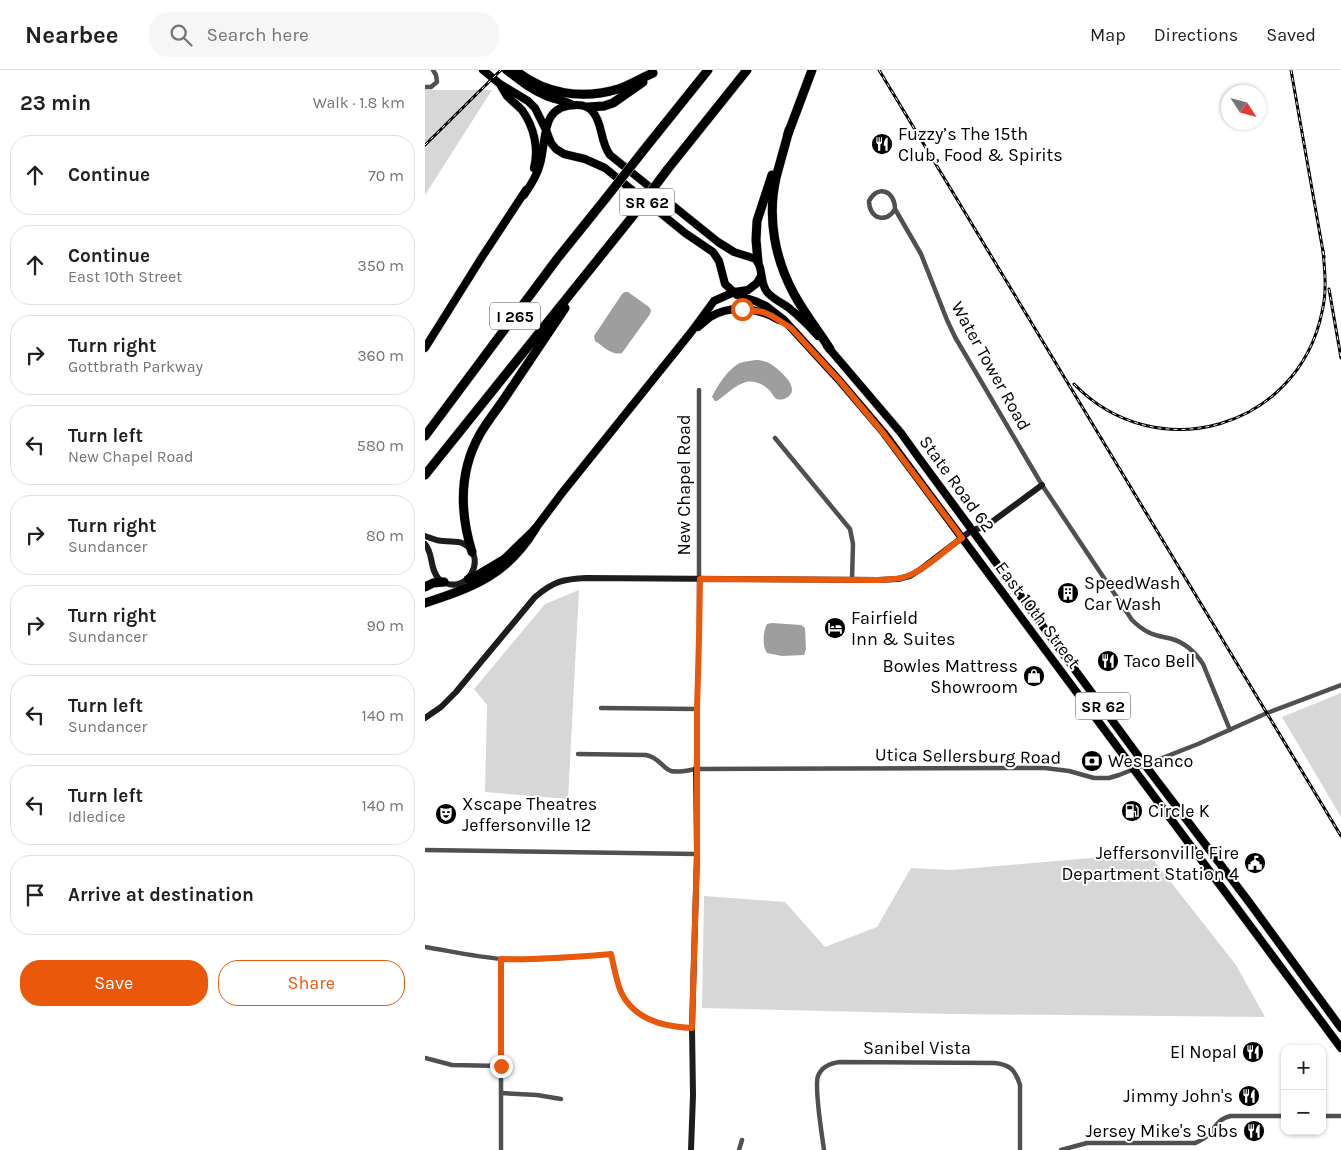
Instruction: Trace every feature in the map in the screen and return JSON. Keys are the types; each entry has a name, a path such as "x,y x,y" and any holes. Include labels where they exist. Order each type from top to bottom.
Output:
{"highway":[{"path":"515,70 531,81 548,89 580,95 595,94 620,88 655,72"},
{"name":"I 265","path":"425,436 557,259 708,70"},
{"name":"I 265","path":"425,475 747,70"},
{"name":"SR 62","path":"812,70 789,130 773,194 772,216 776,246 783,271 793,294 830,349"},
{"path":"588,107 604,106 613,103 655,72"},
{"path":"758,262 756,240 759,213 789,130"},
{"path":"472,552 465,523 463,500 466,473 475,445 487,422 553,327 588,272"},
{"path":"425,603 466,590 489,577 513,557 526,543 535,528"},
{"path":"425,587 433,583 444,582"}],"main road":[{"path":"483,70 500,84 531,104 538,112 546,130"},
{"path":"506,70 531,89 545,96 573,105"},
{"path":"500,84 507,96 517,104 528,120 535,141 535,163 524,195"},
{"path":"425,348 481,257 533,183 538,170 548,120 553,113 562,107 583,105 593,111 604,145 610,155 718,242 734,252 751,257 758,262 764,287 770,295 797,315 830,349"},
{"name":"SR 62","path":"546,130 551,144 556,150 585,159 605,168 685,233 713,252 719,261 725,284 737,294"},
{"path":"468,579 504,558 535,528 714,301 751,288 761,276"},
{"name":"East 10th Street","path":"737,294 766,306 780,316 839,380 884,434 1341,1048"},
{"path":"692,331 718,313 742,309 763,312 791,328"},
{"name":"State Road 62","path":"830,349 901,433 1341,1028"}],"street":[{"path":"425,87 431,87 437,82 437,75 433,70"},
{"name":"Water Tower Road","path":"895,209 887,217 878,217 870,211 869,202 874,194 883,191 893,197 895,209 921,254 950,327 1055,506 1132,620 1140,628 1150,633 1183,643 1199,657 1230,730"},
{"name":"New Chapel Road","path":"691,1150 700,579 699,390"},
{"path":"775,438 850,529 853,544 852,580"},
{"path":"425,718 441,707 456,692 535,597 549,586 560,581 570,578 898,579 909,576 921,569 972,530 985,527 1042,485"},
{"path":"425,536 441,541 462,543 467,546 474,557 474,567 468,579 456,584 444,582 440,579 435,572 429,548 425,544"},
{"name":"Utica Sellersburg Road","path":"577,754 646,755 657,759 671,771 696,769 1045,768 1069,771 1094,778 1103,778 1135,770 1267,713 1341,685"},
{"path":"601,708 697,709"},
{"path":"425,850 697,854"},
{"path":"425,947 501,959 565,958 611,954 621,991 637,1012 654,1022 692,1028"},
{"path":"501,959 501,1150"},
{"path":"425,1058 452,1065 501,1066"},
{"name":"Sanibel Vista","path":"824,1150 818,1076 826,1066 840,1062 995,1063 1008,1066 1017,1076 1020,1085 1020,1150"},
{"path":"501,1093 537,1095 561,1099"},
{"path":"1061,1150 1081,1144 1100,1142 1187,1146 1203,1140 1224,1117 1281,1116"},
{"path":"1326,1116 1341,1116"},
{"path":"739,1150 742,1140"},
{"path":"1100,1142 1100,1149"}],"shaded area":[{"path":"425,90 492,90 425,195"},
{"path":"625,292 628,292 651,310 622,353 618,354 595,341 594,336"},
{"path":"756,360 767,362 777,368 791,384 791,394 785,399 777,399 763,385 756,382 746,382 738,385 715,401 712,397 714,393 736,365"},
{"path":"579,590 568,799 485,792 487,705 474,689 545,604"},
{"path":"767,624 801,625 805,628 806,649 804,655 782,656 767,653 764,646 764,634"},
{"path":"1341,693 1341,817 1282,717"},
{"path":"1148,853 1236,965 1265,1017 952,1014 702,1008 704,896 785,902 825,947 877,927 911,868 951,870"}],"railway":[{"path":"425,145 501,70"},
{"path":"879,70 1341,836"},
{"path":"1291,70 1324,257"},
{"path":"1074,384 1107,410 1144,425 1182,429 1220,424 1255,409 1285,385 1308,352 1324,304 1323,251"},
{"path":"1329,289 1341,358"}],"place":[{"name":"Fuzzy’s The 15th Club, Food & Spirits","path":"882,144"},
{"name":"SpeedWash Car Wash","path":"1068,593"},
{"name":"Fairfield Inn & Suites","path":"835,628"},
{"name":"Taco Bell","path":"1108,661"},
{"name":"Bowles Mattress Showroom","path":"1034,676"},
{"name":"WesBanco","path":"1092,761"},
{"name":"Circle K","path":"1132,811"},
{"name":"Xscape Theatres Jeffersonville 12","path":"446,814"},
{"name":"Jeffersonville Fire Department Station 4","path":"1255,863"},
{"name":"El Nopal","path":"1253,1052"},
{"name":"Jimmy John's","path":"1249,1096"},
{"name":"Jersey Mike's Subs","path":"1254,1131"}],"route":[{"path":"501,1066 501,959 565,958 611,954 621,991 637,1012 654,1022 669,1026 692,1028 697,854 696,769 700,579 898,579 909,576 921,569 962,538 884,434 822,360 791,328 763,312 742,309"}]}
